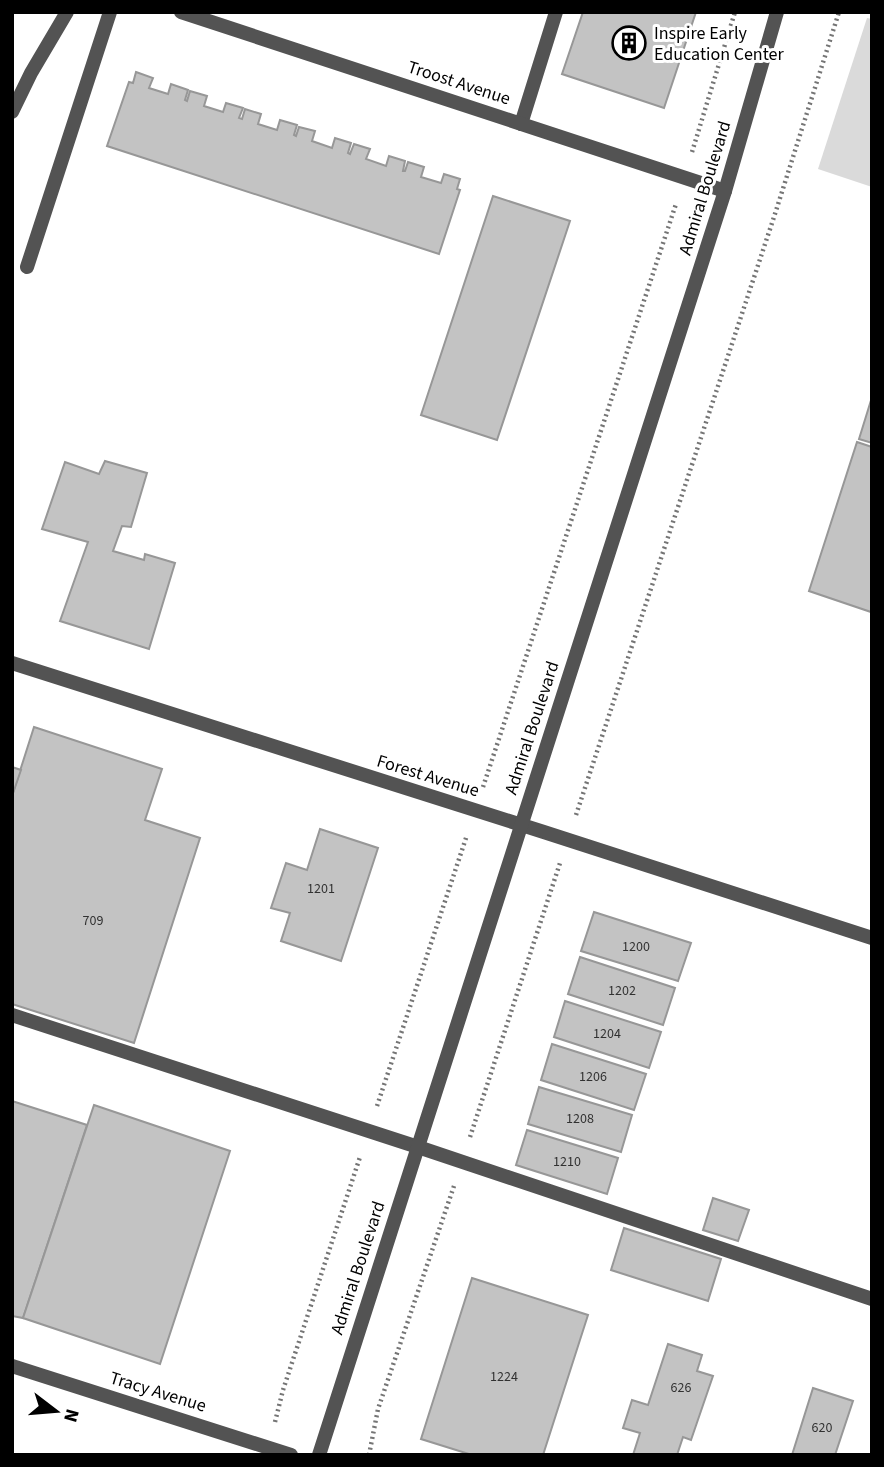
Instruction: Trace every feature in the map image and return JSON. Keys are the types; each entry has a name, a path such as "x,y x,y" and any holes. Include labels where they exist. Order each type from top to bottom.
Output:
{"street":[{"path":"12,113 31,73 67,12"},
{"path":"27,267 110,12"},
{"name":"Troost Avenue","path":"181,12 725,191"},
{"path":"521,124 556,12"},
{"name":"Admiral Boulevard","path":"319,1455 725,191 777,12"},
{"name":"Forest Avenue","path":"12,663 872,938"},
{"path":"12,1015 872,1299"},
{"name":"Tracy Avenue","path":"12,1366 291,1455"}],"path":[{"path":"269,1447 283,1390 685,178 735,12"},
{"path":"369,1455 378,1409 774,217 839,12"}],"shaded area":[{"path":"867,18 872,19 872,187 818,169"}],"building":[{"name":"Inspire Early Education Center","path":"583,12 696,12 664,108 562,74"},
{"path":"136,72 153,78 149,88 168,94 171,84 188,90 187,101 190,91 207,96 204,106 223,112 226,103 243,108 239,118 242,119 245,109 261,114 258,124 277,130 280,120 297,125 296,136 299,127 315,131 312,141 332,148 335,138 351,143 350,154 354,144 370,149 366,159 386,166 389,156 405,161 403,171 408,162 424,167 421,177 441,183 444,174 460,179 457,189 460,190 439,254 107,146 129,82 133,83"},
{"path":"493,196 570,221 497,440 421,415"},
{"path":"872,397 872,443 859,439"},
{"path":"857,442 872,447 871,612 809,591"},
{"path":"105,461 147,473 131,527 122,526 113,551 144,560 145,554 175,563 149,649 60,621 88,542 42,529 65,462 99,474"},
{"path":"34,727 162,769 145,820 200,838 134,1043 12,1004 12,796"},
{"path":"12,767 21,770 12,796"},
{"path":"320,829 378,848 341,961 281,941 290,913 271,908 286,863 307,870"},
{"path":"594,912 691,943 678,981 581,951"},
{"path":"580,957 675,988 663,1025 568,994"},
{"path":"565,1001 661,1032 649,1068 554,1037"},
{"path":"552,1044 646,1074 634,1110 541,1080"},
{"path":"539,1087 632,1115 621,1152 528,1124"},
{"path":"12,1101 87,1125 23,1318 12,1316"},
{"path":"94,1105 230,1151 160,1364 23,1318"},
{"path":"527,1130 618,1158 607,1194 516,1165"},
{"path":"713,1198 749,1210 738,1241 703,1230"},
{"path":"624,1228 721,1259 708,1301 611,1270"},
{"path":"472,1278 588,1315 543,1455 472,1455 421,1439"},
{"path":"668,1344 702,1355 697,1371 713,1376 691,1440 683,1437 677,1455 633,1455 640,1433 623,1428 632,1400 648,1405"},
{"path":"813,1388 853,1401 835,1455 792,1455"}],"place":[{"name":"Inspire Early Education Center","path":"629,43"}]}
